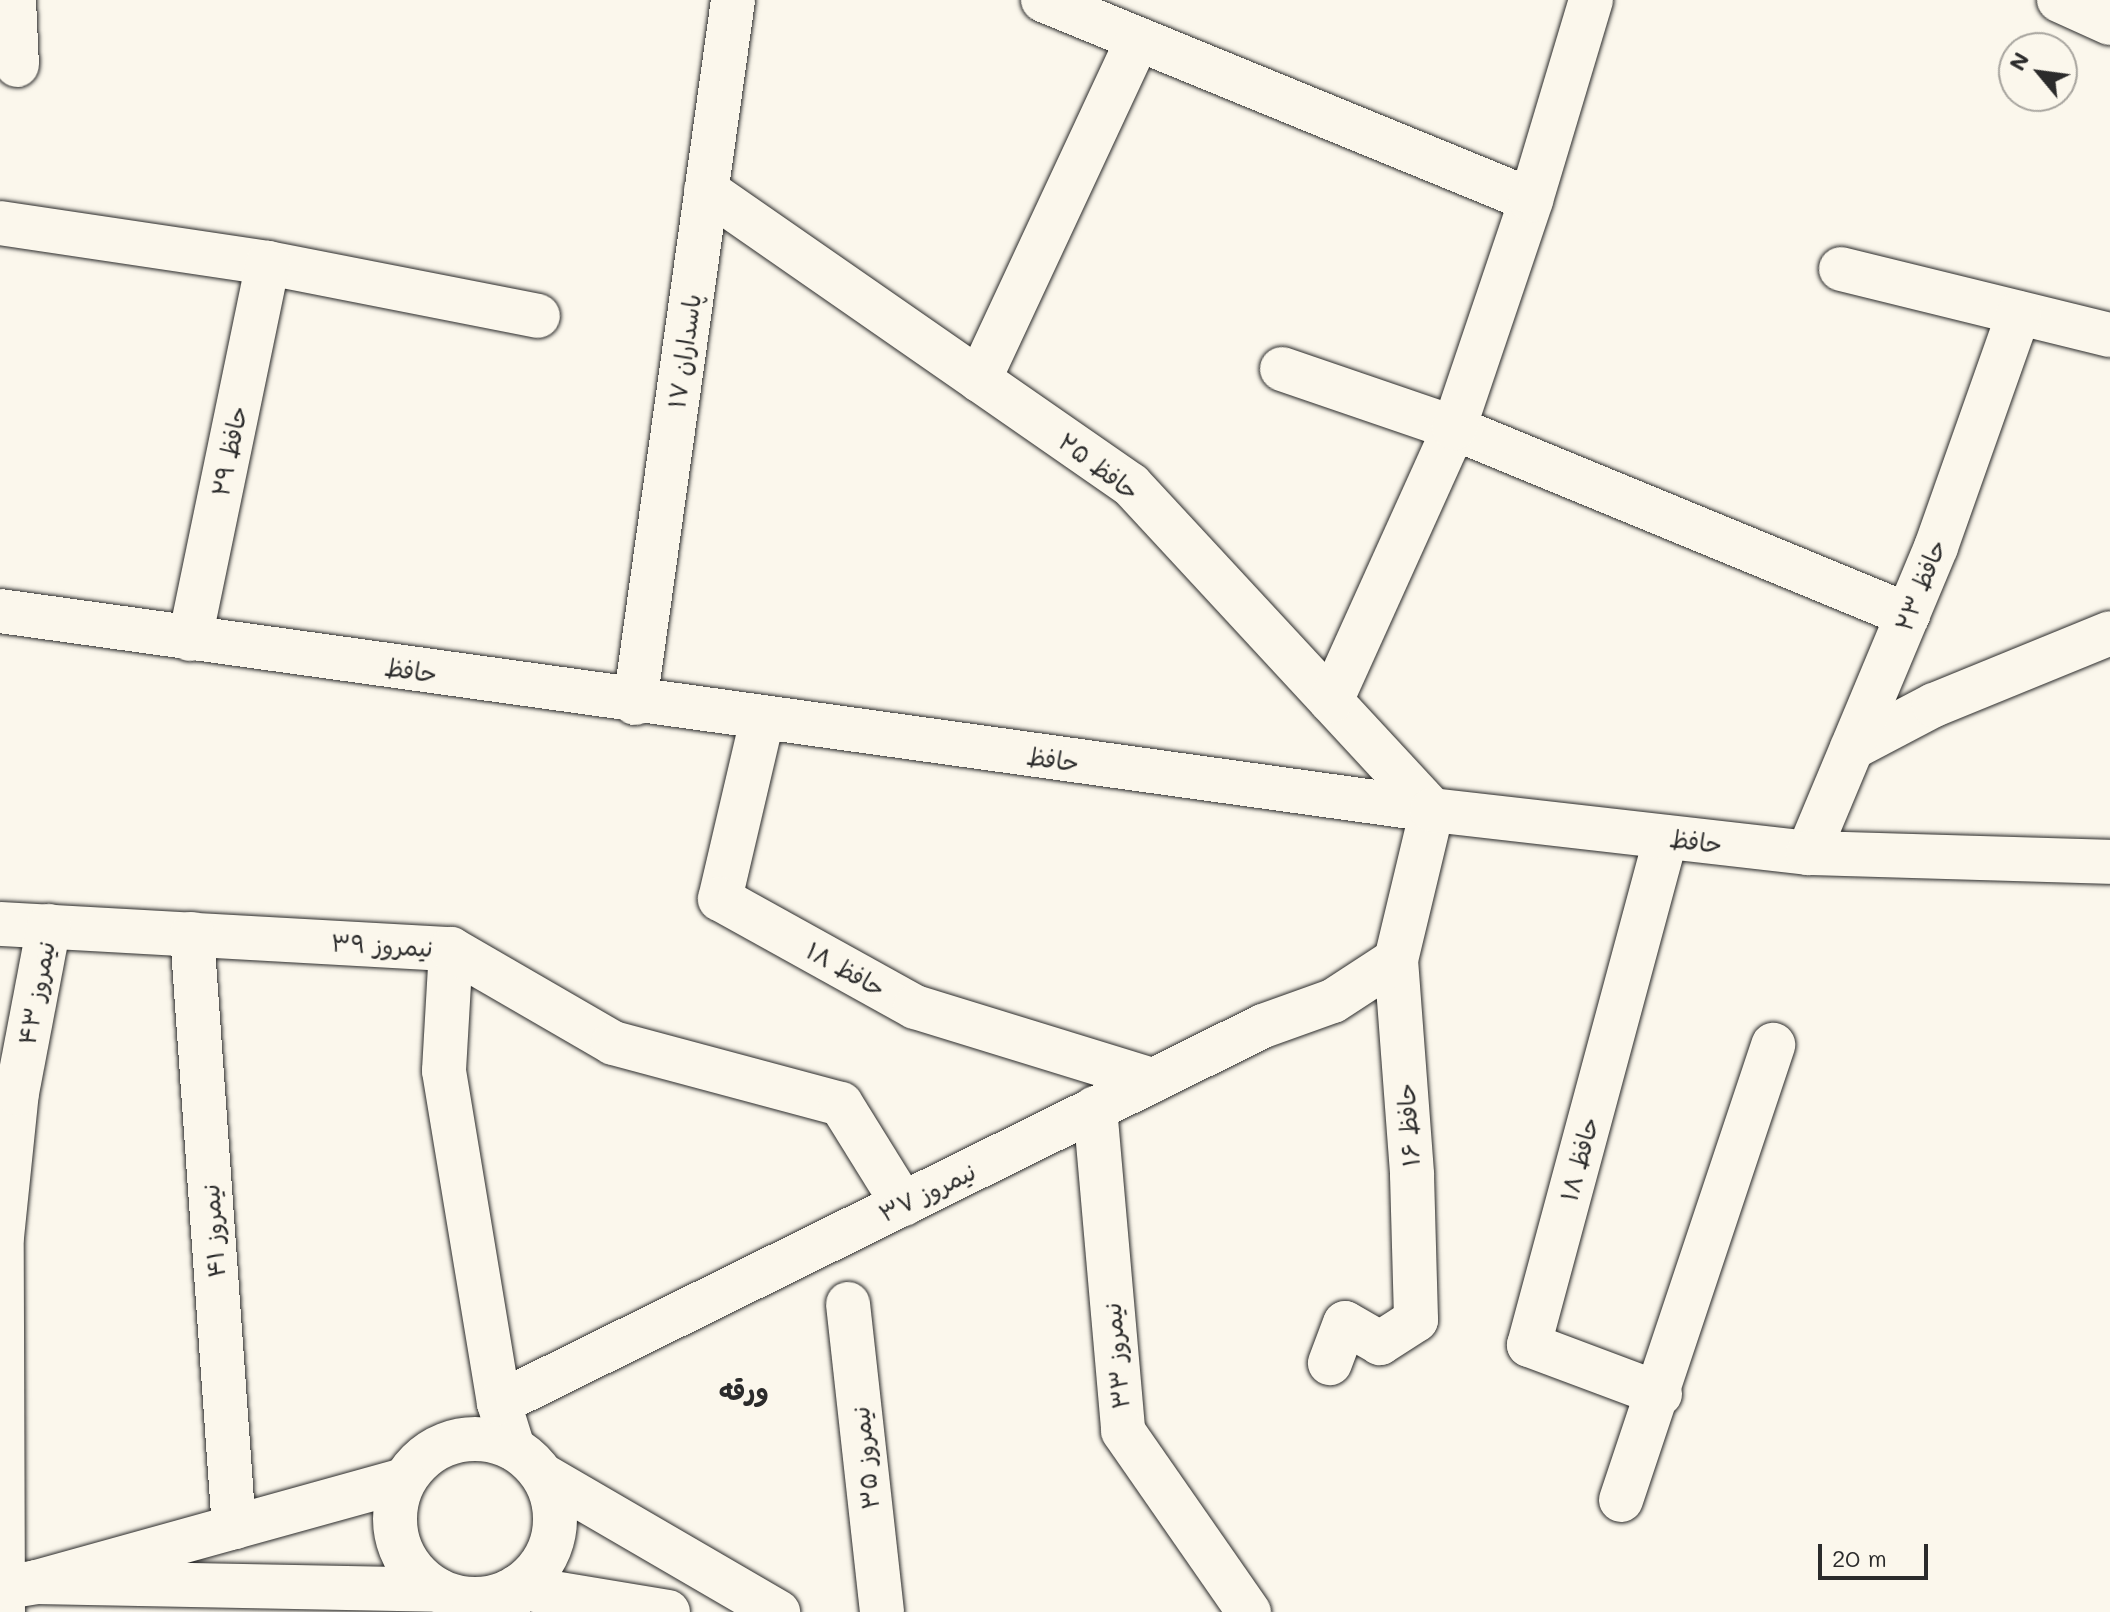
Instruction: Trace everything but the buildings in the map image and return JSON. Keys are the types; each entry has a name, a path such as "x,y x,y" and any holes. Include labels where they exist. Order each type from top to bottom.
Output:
{"street":[{"path":"14,0 17,65"},
{"name":"پاسداران ۱۷","path":"635,703 733,0"},
{"path":"1043,0 1531,200"},
{"path":"1331,701 1454,428 1531,200 1591,0"},
{"path":"2059,0 2110,23"},
{"path":"979,380 1138,39"},
{"name":"حافظ ۲۵","path":"706,190 1131,485 1432,810"},
{"path":"0,223 268,263 538,316"},
{"name":"حافظ ۲۹","path":"190,639 268,263"},
{"path":"1841,269 2110,335"},
{"name":"حافظ ۲۳","path":"1808,853 1908,615 2019,313"},
{"path":"1282,369 1454,428 1908,615"},
{"name":"حافظ","path":"0,611 635,703 1432,810 1808,853 2110,862"},
{"path":"1852,748 1934,705 2110,633"},
{"name":"حافظ ۱۸","path":"762,720 720,899 915,1007 1153,1080"},
{"name":"حافظ ۱۶","path":"1330,1363 1345,1323 1380,1343 1416,1320 1412,1175 1396,960 1432,810"},
{"name":"حافظ ۱۸","path":"1660,1394 1529,1345 1666,837"},
{"name":"نیمروز ۳۹","path":"0,924 451,949 444,1071 499,1403"},
{"name":"نیمروز ۴۳","path":"11,1592 2,1237 17,1093 49,926"},
{"name":"نیمروز ۴۱","path":"192,934 234,1528"},
{"path":"451,949 613,1043 841,1104 903,1204"},
{"name":"نیمروز ۳۷","path":"499,1403 1263,1026 1333,1001 1396,960"},
{"path":"1621,1500 1660,1394 1773,1045"},
{"name":"نیمروز ۳۳","path":"1095,1108 1123,1431 1249,1612"},
{"name":"نیمروز ۳۵","path":"848,1304 882,1612"},
{"path":"499,1403 510,1454 555,1525 543,1560 511,1597"},
{"path":"437,1590 417,1575 398,1542 395,1505 404,1480 433,1450 510,1454 778,1612"},
{"path":"11,1592 404,1480"},
{"path":"11,1592 230,1599 437,1590 477,1600 511,1597 668,1612"}],"district":[{"name":"ورقه","path":"744,1391"}]}
